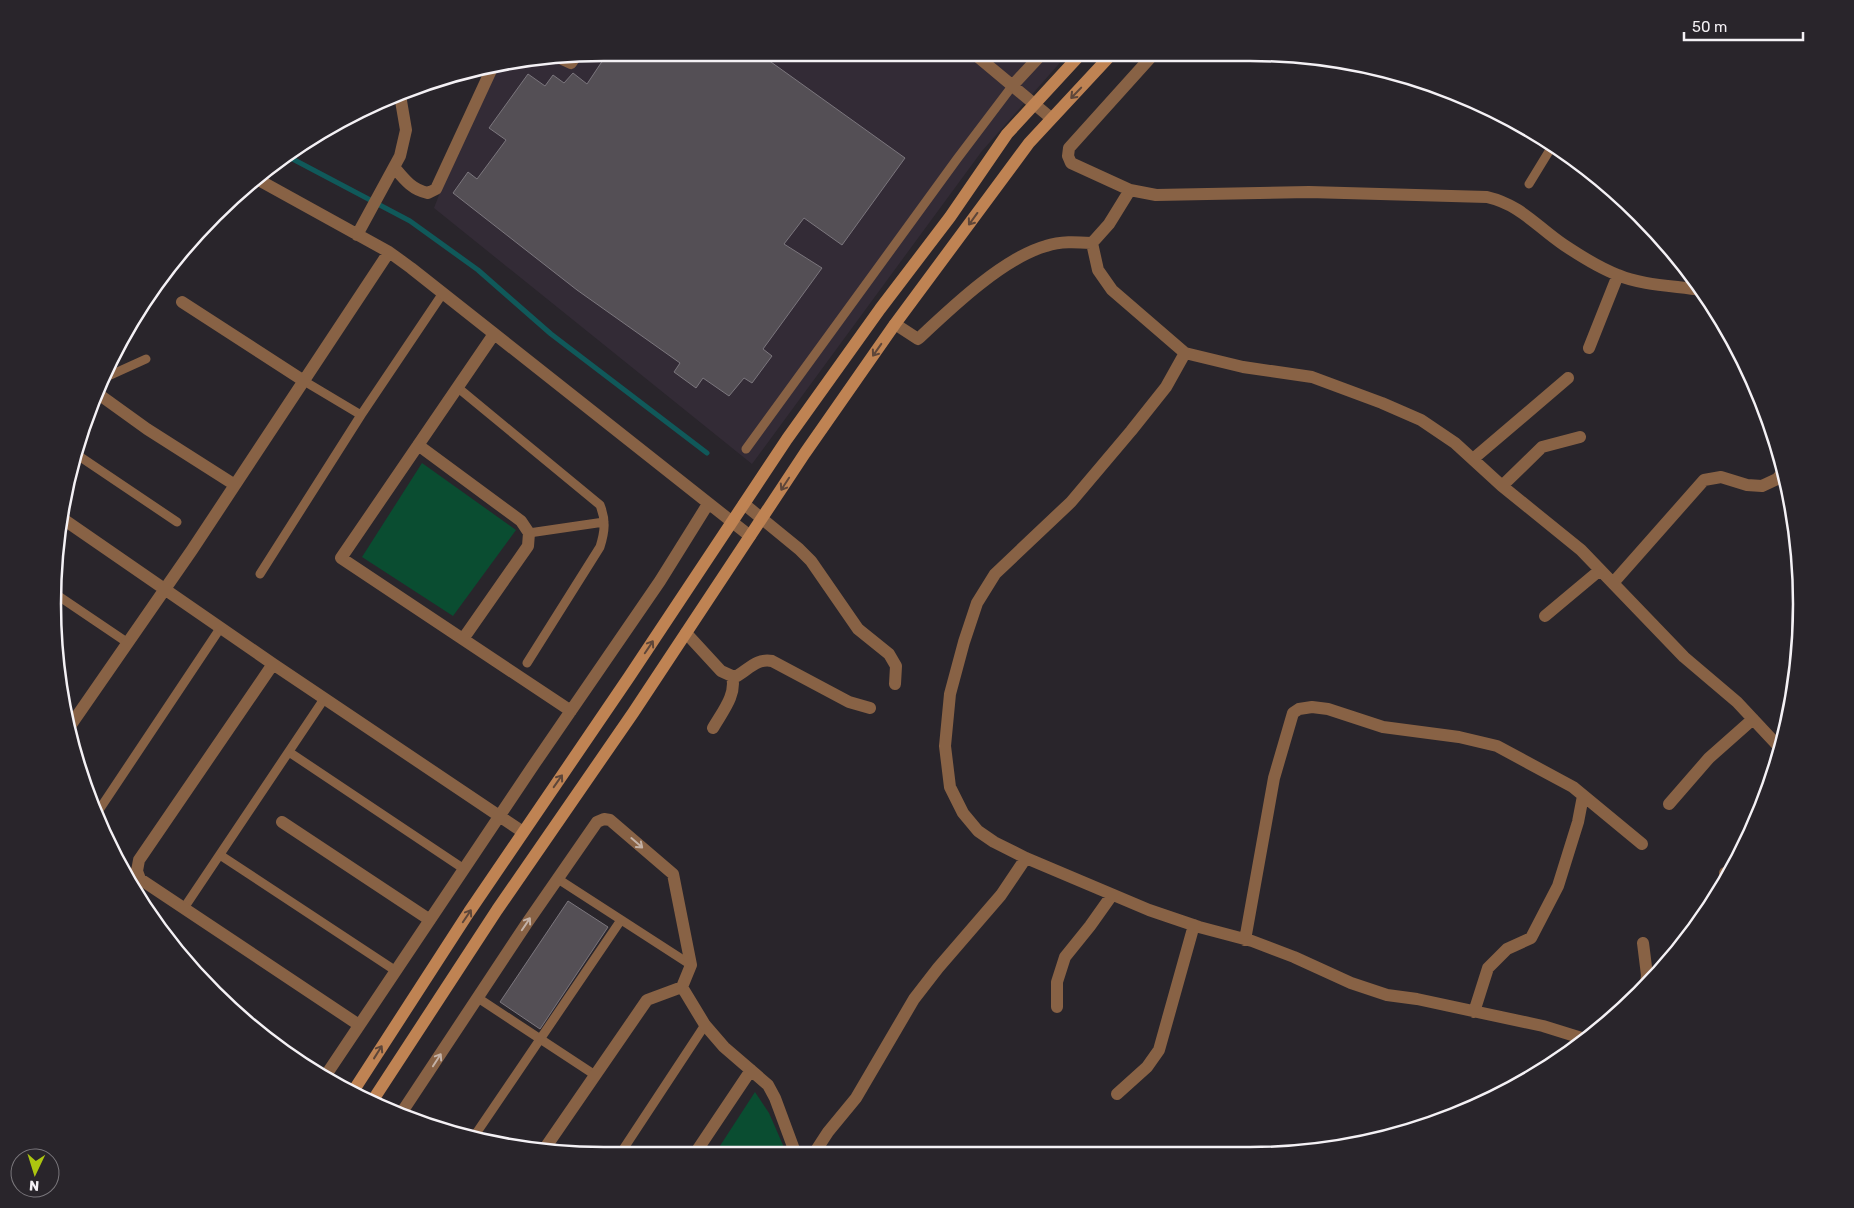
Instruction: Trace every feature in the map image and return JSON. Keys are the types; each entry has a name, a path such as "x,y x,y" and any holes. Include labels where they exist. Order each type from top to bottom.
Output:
{"street":[{"path":"983,61 1052,118"},
{"path":"1013,86 1035,61"},
{"path":"356,1087 523,832 630,677 788,439 880,309 950,217 1007,134 1074,61"},
{"path":"376,1096 497,910 686,633 805,453 895,324 1029,143 1105,61"},
{"path":"1147,61 1069,148 1068,156 1071,163 1130,190 1156,195 1309,192 1487,197 1503,200 1518,209 1564,245 1618,275 1634,280 1691,289"},
{"path":"391,172 418,191 428,193 436,189 489,74"},
{"path":"360,229 400,156 406,130 401,101"},
{"path":"263,182 360,229 750,536"},
{"path":"1092,243 1110,224 1130,190"},
{"path":"895,324 918,339 979,285 1023,255 1046,246 1069,241 1092,243"},
{"path":"1092,243 1098,270 1112,290 1185,352 1243,367 1312,377 1382,403 1421,420 1455,443 1502,486 1581,550 1684,657 1737,702 1774,742"},
{"path":"74,720 236,485 389,252"},
{"path":"1589,348 1618,275"},
{"path":"182,302 304,381"},
{"path":"494,334 341,558 571,711"},
{"path":"1185,352 1166,387 1083,488 1071,502 995,574 977,602 950,694 945,746 950,787 963,813 978,831 994,842 1026,858 1149,910 1294,957 1352,983 1387,995 1417,999 1543,1026 1578,1037"},
{"path":"1473,459 1568,378"},
{"path":"103,397 147,429 236,485"},
{"path":"1502,486 1542,447 1580,437"},
{"path":"418,445 522,521 529,533 528,546 463,640"},
{"path":"1613,583 1704,480 1721,477 1747,485 1762,486 1777,478"},
{"path":"328,1071 660,581 708,504"},
{"path":"744,504 811,561 858,629 889,654 896,666 895,684"},
{"path":"68,522 324,699 523,832"},
{"path":"1545,616 1600,570"},
{"path":"686,633 721,671 732,676 741,674 759,661 772,661 849,702 870,708"},
{"path":"132,871 273,664"},
{"path":"713,728 732,694 734,684 732,676"},
{"path":"1245,940 1274,778 1293,713 1300,709 1312,707 1328,709 1383,727 1459,737 1496,746 1573,787 1642,844"},
{"path":"1668,804 1709,758 1753,719"},
{"path":"1474,1012 1488,968 1506,949 1531,938 1558,886 1578,822 1583,796"},
{"path":"404,1108 527,923 597,822 604,819 610,820 673,874 691,965 682,987"},
{"path":"282,822 430,920"},
{"path":"818,1147 856,1098 914,1000 938,968 991,908 1026,858"},
{"path":"133,874 359,1025"},
{"path":"1057,1007 1057,982 1065,957 1090,926 1112,894"},
{"path":"1117,1094 1147,1067 1159,1050 1194,925"},
{"path":"1643,944 1647,974"},
{"path":"682,987 705,1026 724,1047 768,1085 775,1098 793,1147"},
{"path":"549,1144 647,1000 661,993 682,987"},
{"path":"699,1147 751,1070"}],"lane":[{"path":"746,449 939,183 1013,86"},
{"path":"1529,184 1549,151"},
{"path":"260,574 361,415 443,293"},
{"path":"113,374 146,359"},
{"path":"304,381 361,415"},
{"path":"457,387 600,505 605,532 600,546 527,662"},
{"path":"82,458 177,522"},
{"path":"529,533 604,522"},
{"path":"61,598 128,643"},
{"path":"101,807 220,628"},
{"path":"184,908 324,699"},
{"path":"289,752 464,869"},
{"path":"220,855 396,971"},
{"path":"558,879 691,965"},
{"path":"478,1131 621,920"},
{"path":"478,998 595,1075"},
{"path":"625,1147 705,1026"}],"shaded area":[{"path":"604,61 1061,61 982,151 752,464 434,208 485,75 498,72 569,62"}],"green space":[{"path":"422,463 516,530 453,616 362,557"},
{"path":"755,1092 769,1113 784,1147 719,1147"}],"building":[{"path":"602,61 770,61 905,158 842,245 804,218 784,244 822,268 763,349 772,356 752,383 744,378 729,396 703,378 696,388 674,372 680,363 577,290 453,193 468,172 477,179 506,140 489,128 528,74 545,86 553,75 564,83 573,73 587,84"},
{"path":"568,901 608,927 540,1029 500,1002"}],"waterway":[{"path":"293,159 410,221 478,270 551,334 707,453"}]}
